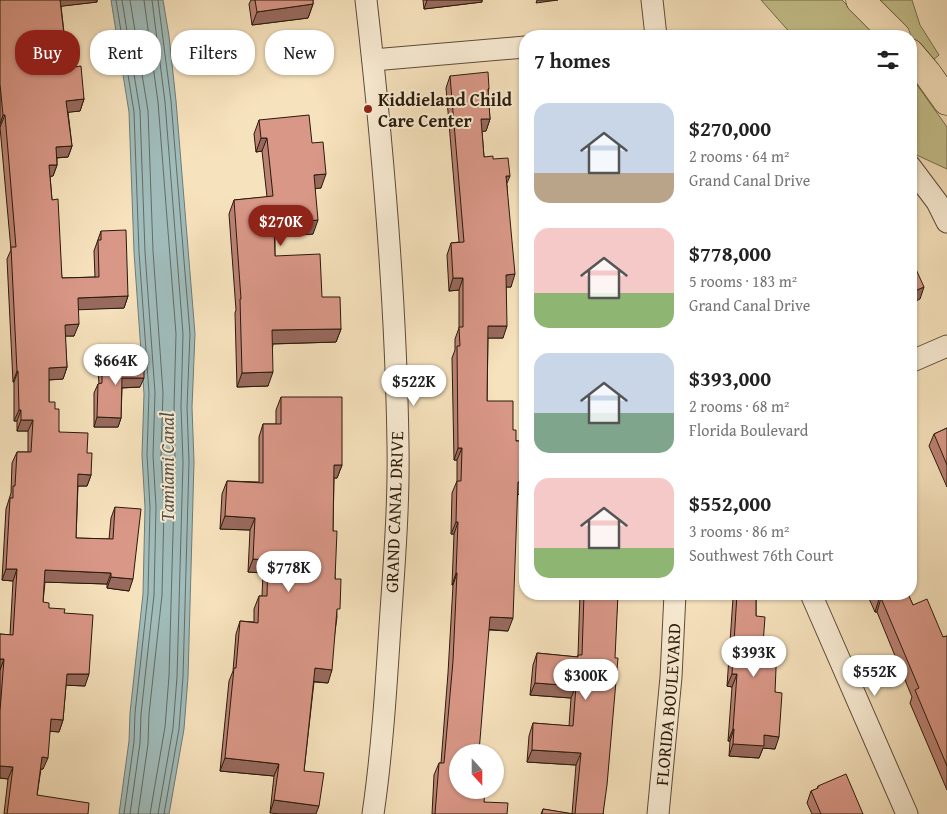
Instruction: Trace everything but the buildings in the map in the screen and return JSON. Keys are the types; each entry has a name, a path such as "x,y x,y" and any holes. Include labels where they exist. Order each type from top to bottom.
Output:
{"highway":[{"path":"860,0 890,30"},
{"path":"917,61 947,101"}],"street":[{"name":"GRAND CANAL DRIVE","path":"366,0 391,270 398,445 396,533 382,745 373,814"},
{"path":"652,0 655,30"},
{"path":"373,60 519,48"},
{"path":"917,175 937,202 947,222"},
{"path":"917,359 947,346"},
{"name":"FLORIDA BOULEVARD","path":"658,814 671,677 675,600"},
{"path":"814,600 907,814"}],"shaded area":[{"path":"761,0 842,0 872,30 788,30"},
{"path":"874,0 912,0 920,25 939,55 931,62 917,45 917,30 904,30"},
{"path":"917,85 947,127 947,169 917,155"}],"water":[{"name":"Tamiami Canal","path":"111,0 163,0 171,55 171,75 173,75 176,101 195,334 192,407 194,462 188,677 184,729 169,814 119,814 129,741 130,713 143,594 145,507 142,455 144,394 134,252 129,112 123,75 161,75 161,30 116,30"}],"place":[{"name":"Kiddieland Child Care Center","path":"368,109"}]}
